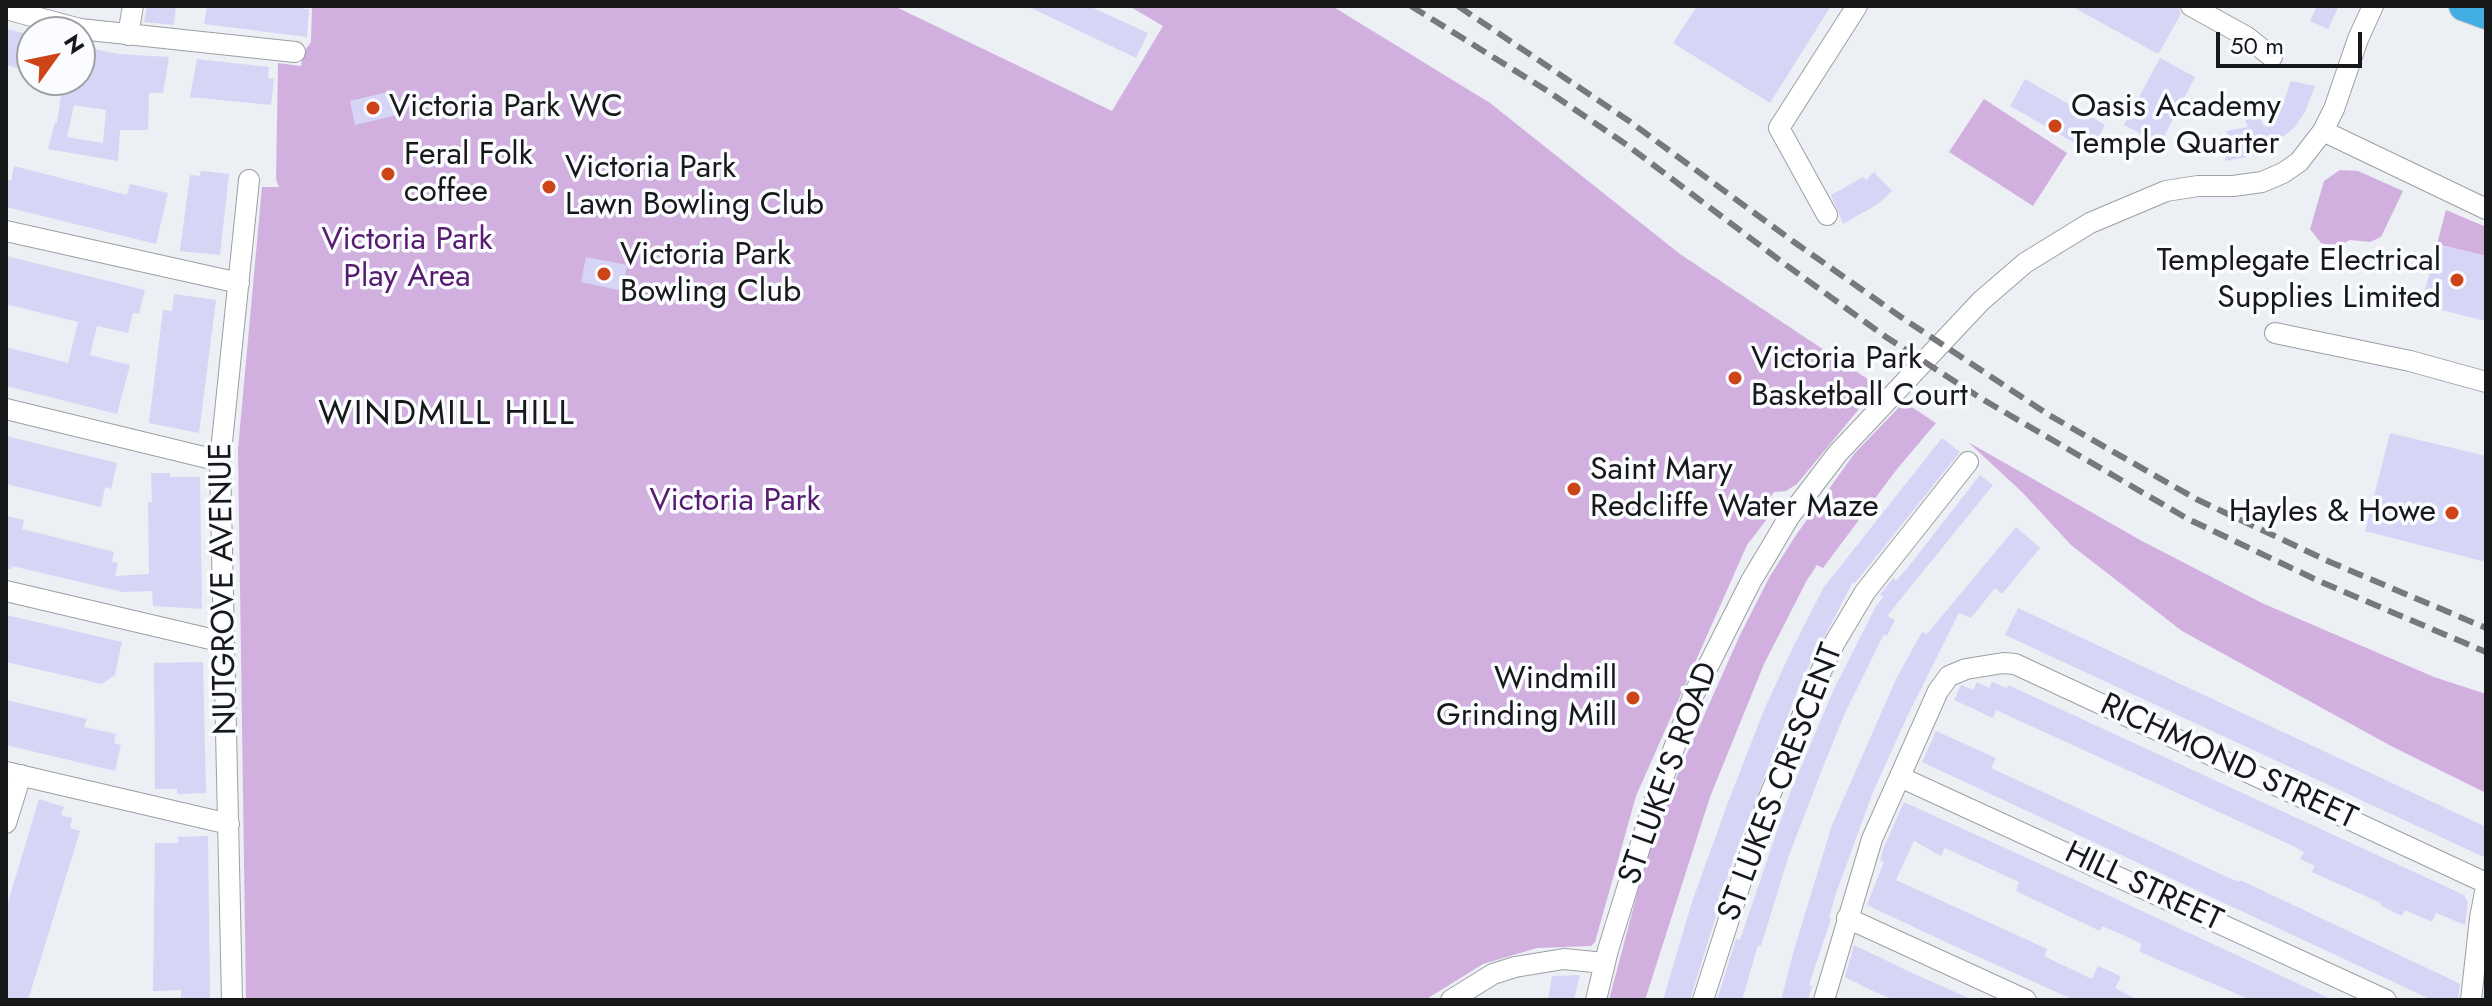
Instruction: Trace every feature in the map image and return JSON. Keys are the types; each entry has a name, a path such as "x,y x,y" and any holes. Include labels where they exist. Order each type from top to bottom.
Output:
{"highway":[{"path":"2464,6 2486,14"}],"street":[{"path":"128,35 133,6"},
{"path":"1827,215 1779,128 1857,6"},
{"path":"2191,6 2247,37 2272,57"},
{"name":"ST LUKE'S ROAD","path":"1596,1000 1604,963 1653,805 1694,694 1751,581 1789,517 1838,453 1981,301 2025,263 2090,223 2166,191 2262,182 2299,162 2323,131 2334,109 2373,6"},
{"path":"6,9 80,29 295,52"},
{"path":"2323,131 2486,209"},
{"name":"NUTGROVE AVENUE","path":"232,1000 220,461 249,180"},
{"path":"6,231 239,283"},
{"path":"2275,333 2410,361 2486,382"},
{"path":"6,409 220,461"},
{"name":"ST LUKES CRESCENT","path":"1703,1000 1764,810 1835,642 1865,592 1968,462"},
{"path":"6,591 223,642"},
{"name":"RICHMOND STREET","path":"1900,777 1938,691 1949,676 1966,669 2015,664 2486,885"},
{"path":"6,823 13,774 229,824"},
{"path":"1824,1000 1872,839 1900,777"},
{"name":"HILL STREET","path":"1900,777 2386,1000"},
{"path":"2471,1000 2486,885"},
{"path":"1847,918 2026,1000"},
{"path":"1451,1000 1493,974 1515,967 1564,959 1604,963"}],"green space":[{"name":"Victoria Park","path":"312,6 894,6 1112,111 1163,26 1129,6 1332,6 1490,103 1680,254 1878,386 1797,484 1786,491 1774,492 1764,507 1767,519 1747,545 1636,796 1595,942 1591,946 1537,948 1483,964 1425,1000 246,1000 238,449 262,187 279,187 276,179 278,63 301,66 303,53 311,42"},
{"path":"1984,99 2067,153 2033,206 1949,152"},
{"path":"2340,170 2358,171 2403,191 2381,237 2370,242 2350,240 2340,245 2329,245 2321,243 2310,229 2324,181"},
{"path":"2446,210 2486,227 2486,256 2437,244"},
{"path":"1904,402 1936,423 1897,469 1823,568 1817,565 1807,580 1764,664 1710,797 1645,1000 1609,1000 1646,860 1673,785 1740,635 1770,576 1796,535 1854,454"},
{"path":"1968,442 2142,541 2262,603 2434,677 2486,694 2486,793 2391,746 2182,631 2071,545 2022,492"}],"building":[{"path":"147,6 176,6 174,25 144,22"},
{"path":"207,6 304,6 304,9 309,9 307,37 204,24"},
{"path":"1027,6 1089,6 1148,33 1136,58"},
{"path":"1697,6 1831,6 1770,103 1673,43"},
{"path":"2071,6 2178,6 2181,14 2158,54"},
{"path":"2317,6 2339,6 2328,29 2310,21"},
{"path":"6,29 16,31 16,68 6,65"},
{"path":"96,49 169,57 163,93 149,93 148,130 120,130 118,161 48,149 57,123 61,96 96,96","holes":["74,105 106,110 103,143 67,137"]},
{"path":"2160,58 2195,77 2160,144 2124,125"},
{"path":"197,59 269,67 268,78 274,79 271,105 190,97"},
{"path":"2025,79 2105,125 2090,152 2010,106"},
{"path":"2291,81 2315,86 2305,112 2295,127 2262,154 2225,161 2227,131 2248,127 2238,103 2252,98 2264,127 2285,98"},
{"name":"Victoria Park WC","path":"388,92 390,101 394,100 397,115 355,125 350,101"},
{"path":"14,166 127,195 130,184 168,193 156,244 6,207 6,179 11,181"},
{"path":"201,171 229,174 220,255 180,251 190,175 200,176"},
{"path":"1874,172 1892,191 1878,204 1843,224 1831,195 1863,177 1866,180"},
{"name":"Templegate Electrical Supplies Limited","path":"2437,244 2486,256 2486,321 2421,305"},
{"path":"6,256 145,290 139,314 133,313 128,333 97,326 90,355 130,365 117,414 6,386 6,347 68,363 78,322 6,304"},
{"name":"Victoria Park Bowling Club","path":"586,257 627,265 622,291 581,282"},
{"path":"174,294 216,300 199,433 149,423 163,310 172,311"},
{"path":"2390,433 2486,456 2486,562 2365,531"},
{"path":"6,436 117,463 111,489 105,487 101,507 6,484"},
{"path":"1942,438 1960,452 1853,582 1801,681 1734,857 1690,1000 1663,1000 1692,902 1727,805 1792,649 1824,587"},
{"path":"151,473 170,473 170,477 200,477 202,609 153,606 152,591 123,592 12,566 6,569 6,516 24,520 22,529 114,552 112,562 118,563 115,576 149,574 148,502 152,502"},
{"path":"1980,475 1993,485 1887,616 1895,620 1887,636 1884,634 1844,715 1821,772 1788,858 1742,1000 1717,1000 1790,793 1834,689 1884,596 1880,595 1893,578 1896,581 1909,566"},
{"path":"2016,527 2040,548 2002,594 1995,588 1971,618 1959,613 1873,792 1835,896 1831,919 1809,985 1812,986 1808,1000 1781,1000 1832,825 1897,677 1922,632 1927,634"},
{"path":"2018,608 2486,827 2486,858 2005,635"},
{"path":"6,615 122,642 115,675 102,684 6,662"},
{"path":"203,662 206,793 177,794 177,789 155,789 154,663"},
{"path":"1977,682 1989,688 1992,682 2007,688 2008,685 2464,895 2468,903 2465,925 2436,913 2432,922 2405,910 2402,916 2381,903 2312,872 2315,866 2300,859 2304,852 2291,845 1996,710 1993,718 1954,700 1961,685 1973,690"},
{"path":"6,700 87,719 84,727 116,734 114,743 121,745 115,771 6,745"},
{"path":"1936,731 1996,758 1991,768 2225,876 2240,880 2460,984 2458,1000 2432,1000 1922,762"},
{"path":"39,799 64,807 61,815 72,818 70,828 80,831 28,1000 6,1000 6,909"},
{"path":"1904,802 2333,1000 2251,1000 2139,951 2142,944 2123,935 2102,926 2100,931 2016,891 2019,882 1945,848 1941,856 1914,841 1896,880 2047,949 2044,956 2092,979 2098,966 2110,971 2121,977 2115,988 2138,1000 2074,1000 1950,944 1867,905 1884,862 1880,861 1884,847"},
{"path":"208,836 210,1000 181,1000 181,990 153,991 155,843 178,843 178,837"},
{"path":"1854,945 1973,1000 1894,1000 1873,991 1845,977"},
{"path":"1580,975 1574,1000 1548,1000 1552,976"}],"railway":[{"path":"1411,6 1546,90 1627,145 1886,337 1982,399 2188,519 2321,582 2486,652"},
{"path":"1458,6 1629,121 1901,317 2049,415 2196,499 2330,562 2486,628"}],"place":[{"name":"Victoria Park WC","path":"373,108"},
{"name":"Oasis Academy Temple Quarter","path":"2055,126"},
{"name":"Feral Folk coffee","path":"388,174"},
{"name":"Victoria Park Lawn Bowling Club","path":"549,187"},
{"name":"Victoria Park Bowling Club","path":"604,274"},
{"name":"Templegate Electrical Supplies Limited","path":"2457,280"},
{"name":"Victoria Park Basketball Court","path":"1735,378"},
{"name":"Saint Mary Redcliffe Water Maze","path":"1574,489"},
{"name":"Hayles & Howe","path":"2452,513"},
{"name":"Windmill Grinding Mill","path":"1633,698"}],"district":[{"name":"WINDMILL HILL","path":"447,416"}],"park label":[{"name":"Victoria Park Play Area","path":"407,260"}]}
